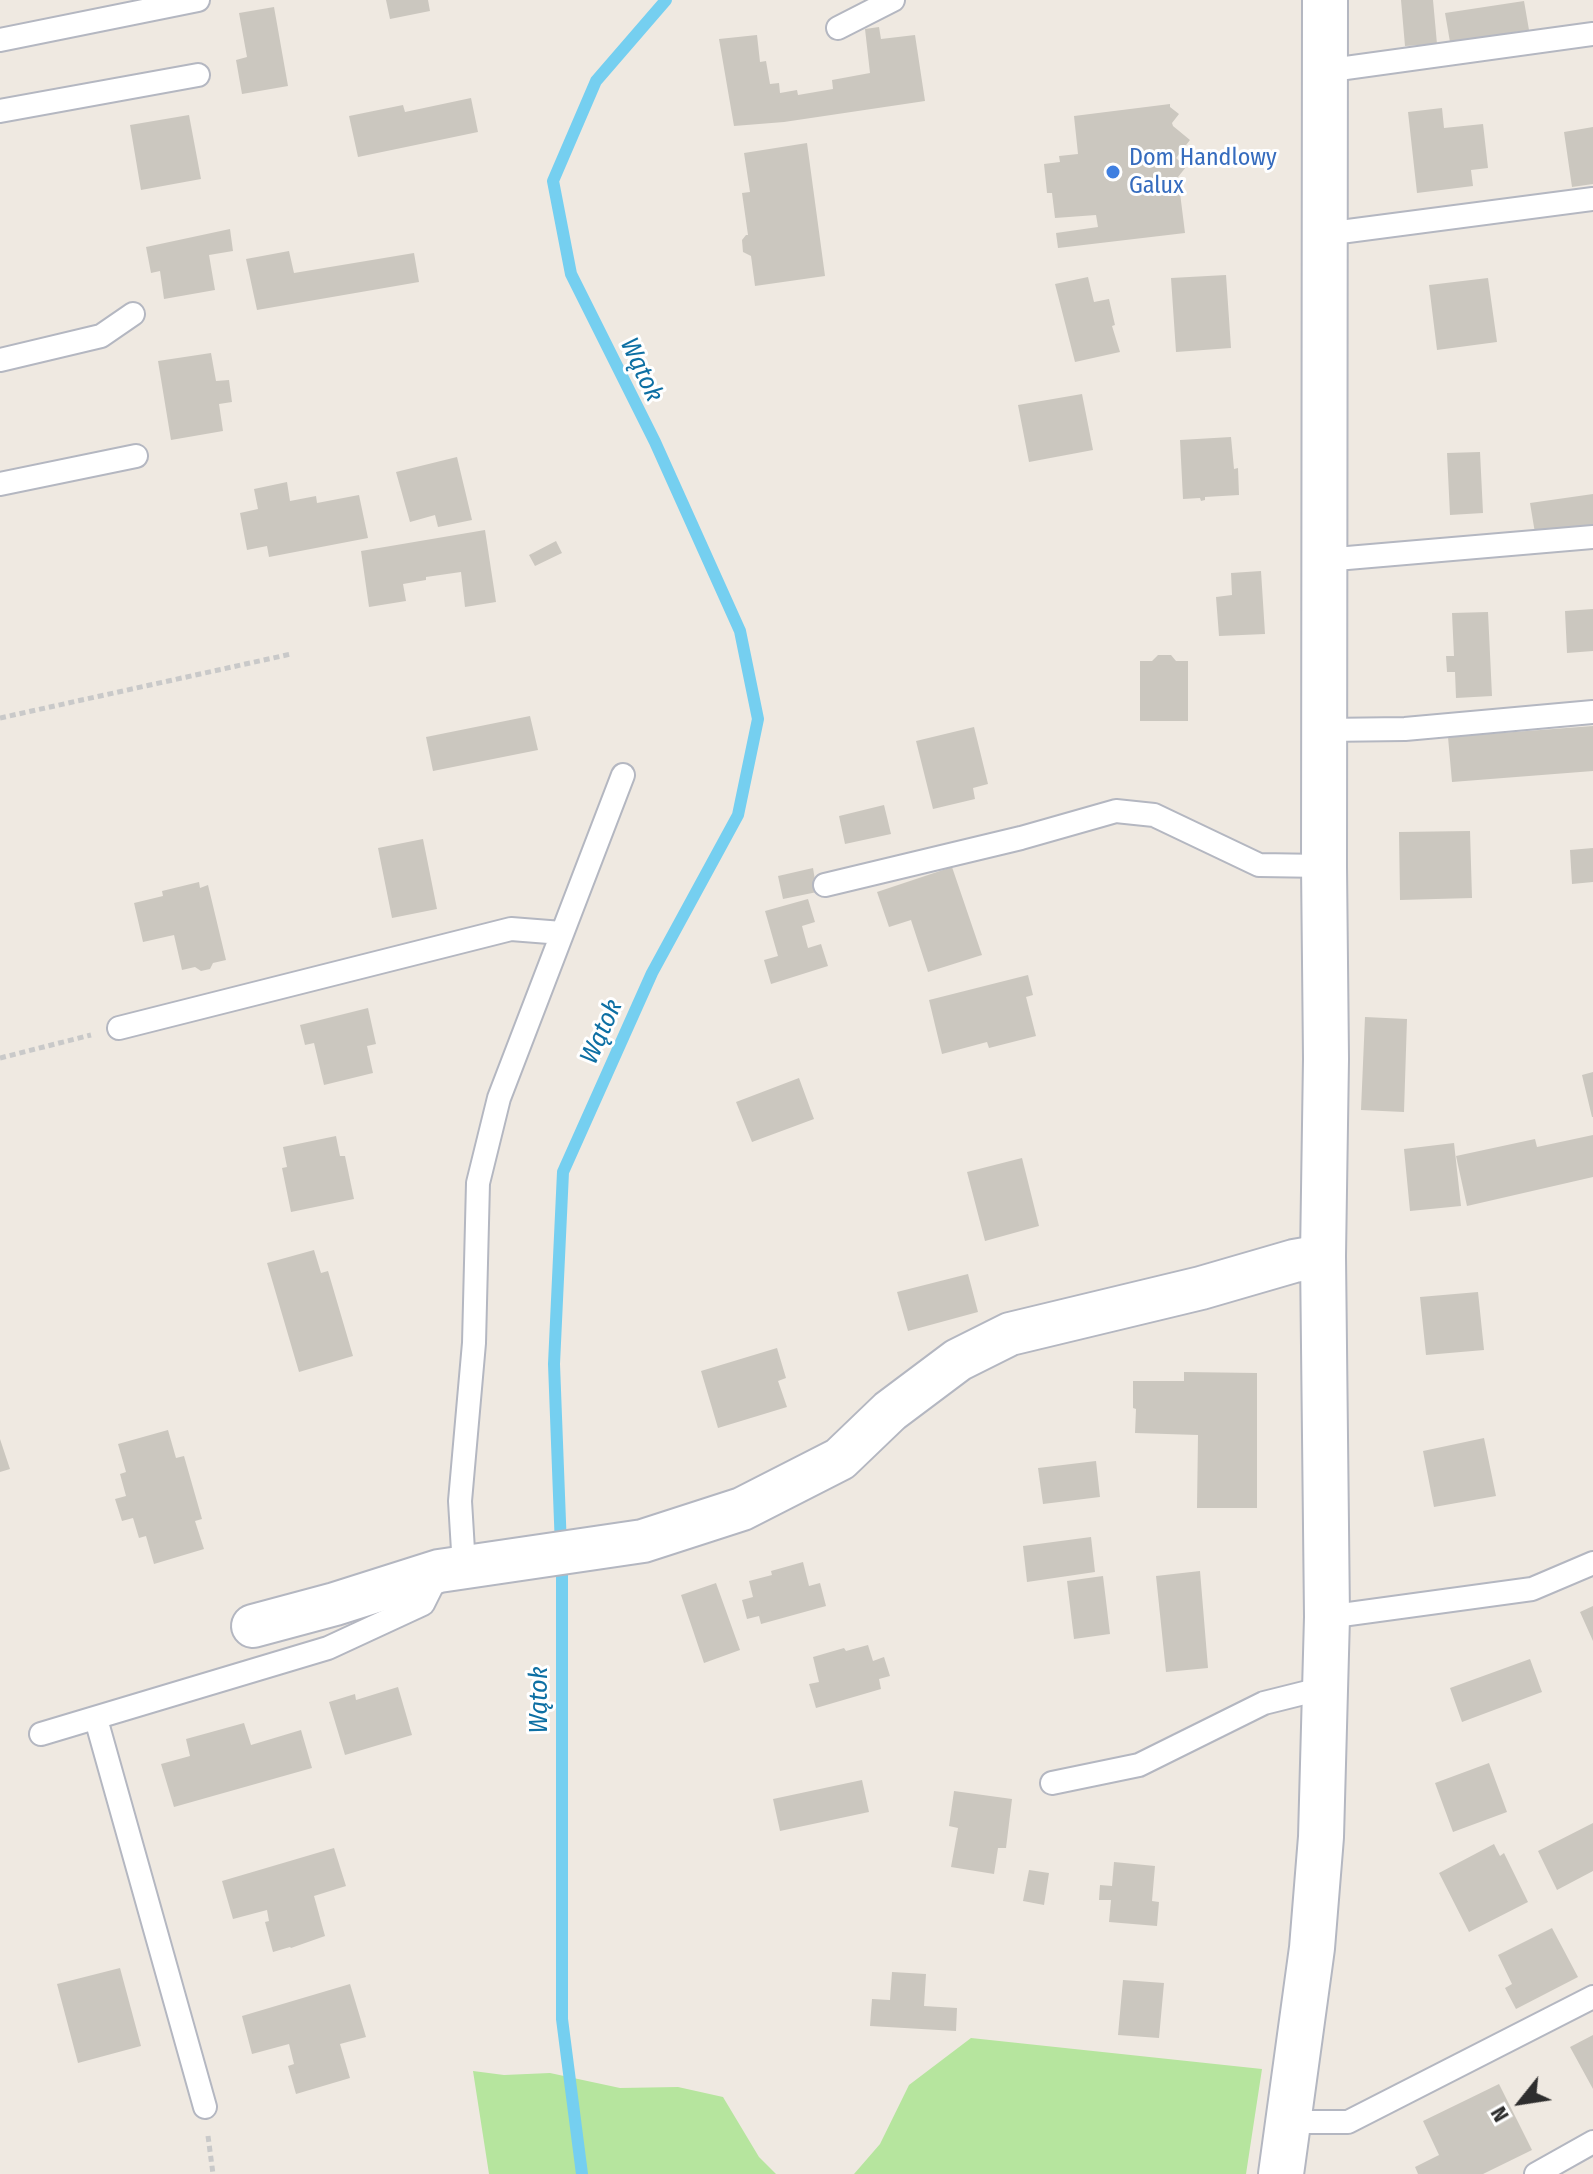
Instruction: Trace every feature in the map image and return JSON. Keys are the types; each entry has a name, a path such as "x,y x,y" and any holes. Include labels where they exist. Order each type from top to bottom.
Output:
{"street":[{"path":"1281,2174 1312,1948 1321,1837 1327,1617 1323,1256 1326,1059 1325,0"},
{"path":"253,1626 452,1569 643,1541 742,1509 840,1459 890,1411 958,1360 1010,1334 1323,1256"}],"lane":[{"path":"0,40 198,0"},
{"path":"838,28 893,0"},
{"path":"1324,71 1593,34"},
{"path":"0,111 198,75"},
{"path":"1325,234 1593,199"},
{"path":"0,360 101,336 133,314"},
{"path":"0,484 136,456"},
{"path":"1324,560 1593,537"},
{"path":"1324,730 1405,729 1593,712"},
{"path":"41,1734 328,1648 423,1604 452,1569 474,1343 478,1183 499,1098 623,775"},
{"path":"825,885 1021,838 1116,811 1154,815 1259,865 1324,866"},
{"path":"119,1028 511,929 562,933"},
{"path":"1327,1617 1532,1589 1593,1563"},
{"path":"1052,1783 1139,1765 1264,1703 1324,1688"},
{"path":"96,1719 205,2107"},
{"path":"1288,2122 1348,2122 1593,1997"},
{"path":"1536,2174 1593,2142"}],"path":[{"path":"0,718 291,654"},
{"path":"0,1058 119,1028"}],"green space":[{"path":"971,2038 1262,2069 1246,2174 854,2174 880,2144 909,2085"},
{"path":"473,2071 504,2075 550,2073 620,2088 678,2087 723,2097 759,2157 776,2174 489,2174"}],"building":[{"path":"386,0 428,0 430,11 390,19"},
{"path":"1401,0 1433,0 1437,44 1405,46"},
{"path":"1524,1 1529,30 1450,42 1445,13"},
{"path":"274,7 288,86 242,94 236,60 247,57 239,13"},
{"path":"879,27 881,39 915,35 925,101 784,122 734,126 719,39 757,35 760,62 766,61 770,84 779,83 780,93 797,90 798,95 833,89 832,80 870,73 865,29"},
{"path":"471,98 478,132 358,157 349,116 403,105 405,112"},
{"name":"Dom Handlowy Galux","path":"1170,104 1179,114 1173,126 1190,140 1176,158 1186,167 1178,177 1185,233 1058,248 1056,233 1098,227 1096,215 1055,218 1052,193 1047,193 1044,164 1060,162 1059,156 1078,154 1074,116"},
{"path":"1442,108 1444,128 1483,124 1488,168 1471,170 1473,186 1417,193 1408,112"},
{"path":"189,115 201,179 141,190 130,125"},
{"path":"1593,127 1593,184 1572,187 1564,132"},
{"path":"807,143 825,276 755,286 751,256 743,252 742,240 748,235 742,193 750,192 744,153"},
{"path":"230,229 233,251 209,255 215,290 164,299 160,271 151,273 146,247"},
{"path":"289,251 294,273 414,253 419,282 257,310 246,259"},
{"path":"1226,275 1231,348 1176,352 1171,278"},
{"path":"1088,277 1094,302 1109,299 1115,325 1112,326 1120,352 1075,362 1055,284"},
{"path":"1488,278 1497,342 1437,350 1429,285"},
{"path":"211,353 216,381 229,380 232,402 219,404 223,431 171,440 158,361"},
{"path":"1082,394 1093,450 1029,462 1018,405"},
{"path":"1231,437 1234,469 1238,468 1239,495 1205,497 1201,501 1200,498 1183,499 1180,440"},
{"path":"1480,452 1483,513 1450,515 1447,453"},
{"path":"457,457 472,520 438,527 435,515 410,522 396,472"},
{"path":"287,482 290,501 316,496 317,503 359,495 368,538 269,557 267,546 247,550 240,513 258,509 254,489"},
{"path":"1593,494 1593,525 1535,533 1530,503"},
{"path":"485,530 496,602 465,607 461,572 403,584 406,601 369,607 361,551"},
{"path":"556,541 562,553 535,566 529,555"},
{"path":"1261,571 1265,634 1219,636 1216,597 1232,595 1231,573"},
{"path":"1593,609 1593,651 1567,653 1565,611"},
{"path":"1488,612 1492,696 1456,698 1455,672 1447,672 1446,656 1454,656 1452,613"},
{"path":"1158,655 1171,655 1176,661 1188,661 1188,721 1140,721 1140,661 1152,661"},
{"path":"530,716 538,750 433,771 426,737"},
{"path":"1593,726 1593,771 1452,782 1448,737"},
{"path":"974,727 988,784 973,788 975,799 933,809 916,741"},
{"path":"884,805 891,834 845,844 839,816"},
{"path":"1470,831 1472,898 1400,900 1399,832"},
{"path":"423,839 437,909 392,918 378,848"},
{"path":"1593,848 1593,882 1572,884 1570,850"},
{"path":"952,867 982,955 928,972 911,920 889,927 877,892"},
{"path":"813,868 817,892 783,899 778,876"},
{"path":"199,882 200,888 208,885 226,960 213,963 210,969 201,971 195,967 182,970 174,935 143,942 134,903 163,896 162,891"},
{"path":"808,899 815,922 802,926 808,948 821,944 828,966 771,984 764,960 778,956 765,911"},
{"path":"1028,975 1033,995 1026,997 1036,1036 989,1048 987,1042 942,1054 929,1000"},
{"path":"368,1008 376,1044 367,1046 373,1073 324,1085 314,1043 305,1045 300,1025"},
{"path":"1365,1017 1407,1019 1404,1112 1361,1110"},
{"path":"1593,1072 1593,1117 1592,1117 1582,1075"},
{"path":"799,1078 814,1119 752,1142 736,1102"},
{"path":"1593,1135 1593,1177 1467,1206 1456,1156 1535,1139 1537,1147"},
{"path":"336,1136 340,1156 345,1156 354,1199 291,1212 282,1168 287,1167 283,1147"},
{"path":"1454,1143 1461,1206 1410,1211 1404,1149"},
{"path":"1022,1158 1039,1226 985,1241 967,1172"},
{"path":"314,1250 321,1273 328,1271 353,1356 299,1372 267,1263"},
{"path":"968,1274 978,1312 908,1331 897,1292"},
{"path":"1478,1292 1484,1350 1426,1355 1420,1297"},
{"path":"777,1348 786,1378 778,1381 787,1407 718,1428 701,1371"},
{"path":"1184,1372 1257,1373 1257,1508 1197,1508 1198,1435 1135,1433 1133,1381 1184,1381"},
{"path":"168,1430 176,1458 184,1456 202,1519 195,1521 204,1549 154,1564 146,1536 139,1538 133,1518 122,1521 115,1499 126,1496 120,1474 126,1472 118,1444"},
{"path":"1484,1438 1496,1496 1434,1507 1423,1451"},
{"path":"0,1439 10,1469 0,1472"},
{"path":"1096,1461 1100,1497 1043,1504 1038,1468"},
{"path":"1091,1537 1095,1572 1027,1582 1023,1546"},
{"path":"803,1562 809,1586 820,1583 826,1606 761,1624 759,1616 747,1619 742,1600 753,1597 749,1581"},
{"path":"1200,1571 1208,1668 1166,1672 1156,1576"},
{"path":"1103,1576 1110,1634 1074,1639 1067,1581"},
{"path":"716,1583 740,1650 704,1663 681,1595"},
{"path":"1593,1606 1593,1641 1580,1612"},
{"path":"868,1645 873,1661 884,1657 890,1676 879,1679 881,1689 816,1708 809,1684 819,1682 813,1657"},
{"path":"1530,1659 1542,1692 1462,1722 1450,1688"},
{"path":"398,1687 412,1735 345,1755 329,1702 355,1694 356,1700"},
{"path":"244,1723 251,1745 301,1730 312,1768 174,1807 161,1764 190,1756 186,1739"},
{"path":"1489,1763 1507,1812 1453,1832 1435,1783"},
{"path":"862,1780 869,1812 780,1831 773,1799"},
{"path":"954,1791 1012,1799 1006,1848 998,1848 994,1874 951,1867 958,1828 949,1826"},
{"path":"1593,1823 1593,1871 1557,1890 1538,1851"},
{"path":"1494,1844 1500,1856 1504,1853 1528,1902 1469,1932 1439,1873"},
{"path":"334,1848 346,1886 314,1896 325,1936 273,1952 265,1922 269,1921 267,1910 233,1919 222,1881"},
{"path":"1114,1862 1155,1866 1152,1901 1159,1902 1157,1926 1109,1922 1111,1900 1099,1900 1100,1885 1112,1886"},
{"path":"1029,1870 1049,1873 1044,1905 1023,1901"},
{"path":"1552,1928 1578,1977 1516,2009 1505,1988 1512,1984 1498,1955"},
{"path":"120,1968 141,2046 78,2063 57,1984"},
{"path":"892,1972 926,1974 924,2006 957,2008 956,2031 870,2026 872,1999 890,2000"},
{"path":"1123,1980 1164,1983 1159,2038 1118,2035"},
{"path":"350,1984 366,2037 340,2044 350,2078 296,2094 288,2066 294,2064 289,2044 252,2054 242,2016"},
{"path":"1593,2035 1593,2089 1570,2047"},
{"path":"1499,2084 1532,2150 1483,2174 1418,2174 1415,2167 1439,2155 1423,2121"}],"waterway":[{"name":"Wątok","path":"582,2174 562,2019 562,1574 554,1364 563,1172 652,973 738,815 758,719 740,631 655,442 571,274 553,181 596,81 666,0"}],"place":[{"name":"Dom Handlowy Galux","path":"1113,172"}]}
